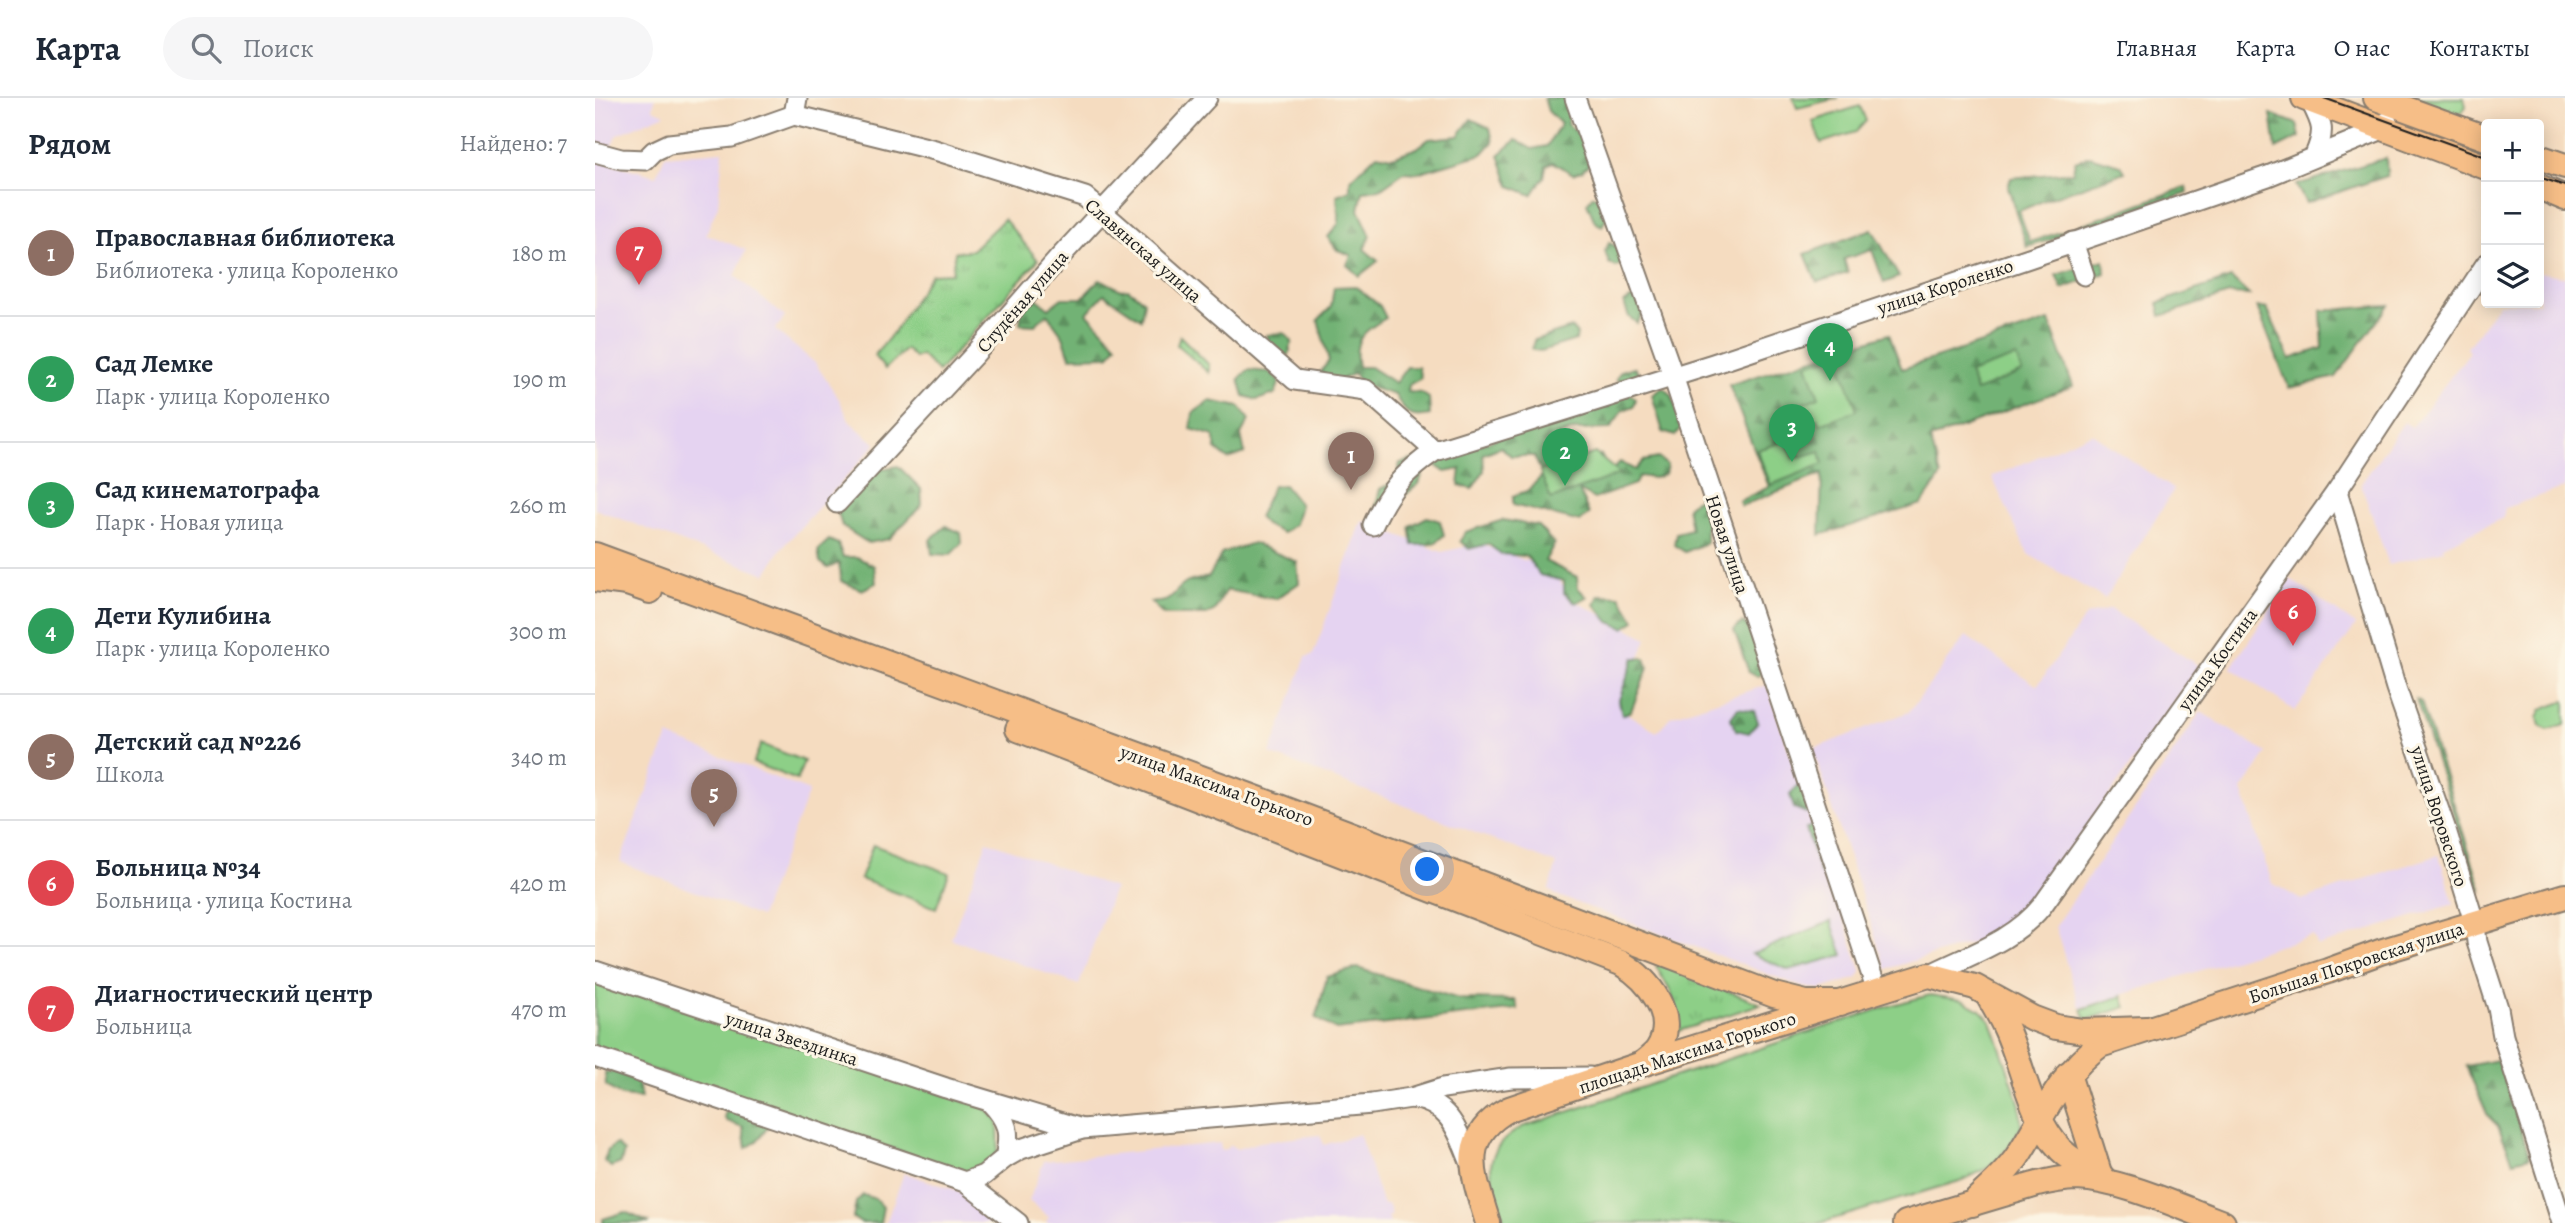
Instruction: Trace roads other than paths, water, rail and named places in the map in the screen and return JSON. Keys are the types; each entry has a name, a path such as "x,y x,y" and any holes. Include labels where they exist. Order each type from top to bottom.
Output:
{"main road":[{"path":"2307,99 2481,165"},
{"path":"2385,101 2481,136"},
{"path":"2544,188 2565,198"},
{"name":"улица Максима Горького","path":"595,555 1621,963 1637,973 1651,988 1664,1018 1664,1033 1658,1049 1642,1064"},
{"name":"улица Максима Горького","path":"595,579 627,583 756,621 1258,799 1773,995 1806,1003 1840,1003"},
{"name":"Большая Покровская улица","path":"2146,1029 2380,952 2565,896"},
{"path":"1929,975 1975,987 1989,997 2056,1027 2083,1031 2146,1029"},
{"name":"площадь Максима Горького","path":"1488,1223 1472,1166 1473,1148 1481,1131 1495,1117 1509,1109 1642,1064 1929,975"},
{"path":"1989,997 2007,1029 2039,1117 2061,1150 2107,1180 2223,1223"},
{"path":"1972,1204 2007,1171 2039,1117 2078,1063 2100,1045 2146,1029"},
{"path":"2068,1074 2107,1180"},
{"path":"1916,1220 2055,1180 2107,1180"}],"street":[{"name":"Студёная улица","path":"837,503 1207,98"},
{"name":"Новая улица","path":"1575,98 1673,376 1877,991"},
{"path":"2307,99 2322,124 2323,136 2315,155"},
{"path":"2385,101 2385,128"},
{"name":"Славянская улица","path":"595,152 621,159 645,160 654,151 669,144 732,138 796,107 1085,197 1295,380 1366,390 1435,451"},
{"name":"улица Короленко","path":"1373,525 1384,499 1413,466 1435,451 1673,376 2268,176 2385,128"},
{"path":"2541,182 2553,162"},
{"path":"2073,242 2084,275"},
{"name":"улица Костина","path":"1929,975 2007,938 2033,917 2337,491 2481,272"},
{"name":"улица Воровского","path":"2337,491 2396,688 2446,830 2475,925 2477,942 2498,1009 2503,1036 2562,1223"},
{"name":"улица Звездинка","path":"595,971 990,1102 1081,1129"},
{"path":"595,1057 965,1182 1018,1223"},
{"name":"улица Звездинка","path":"965,1182 984,1175 1021,1149 1081,1129 1362,1105 1411,1098 1443,1088 1511,1078 1605,1077"},
{"path":"1411,1098 1431,1102 1451,1118 1472,1166"},
{"path":"990,1102 1003,1117 1008,1133 1005,1158"},
{"path":"1916,1220 1945,1219 1953,1223"}],"tram line":[{"path":"2324,98 2481,155"},
{"path":"2544,179 2565,186"}],"place":[{"name":"Диагностический центр","path":"639,285"},
{"name":"Дети Кулибина","path":"1830,381"},
{"name":"Сад кинематографа","path":"1792,462"},
{"name":"Сад Лемке","path":"1565,486"},
{"name":"Православная библиотека","path":"1351,490"},
{"name":"Больница №34","path":"2293,646"},
{"name":"Детский сад №226","path":"714,827"}]}
